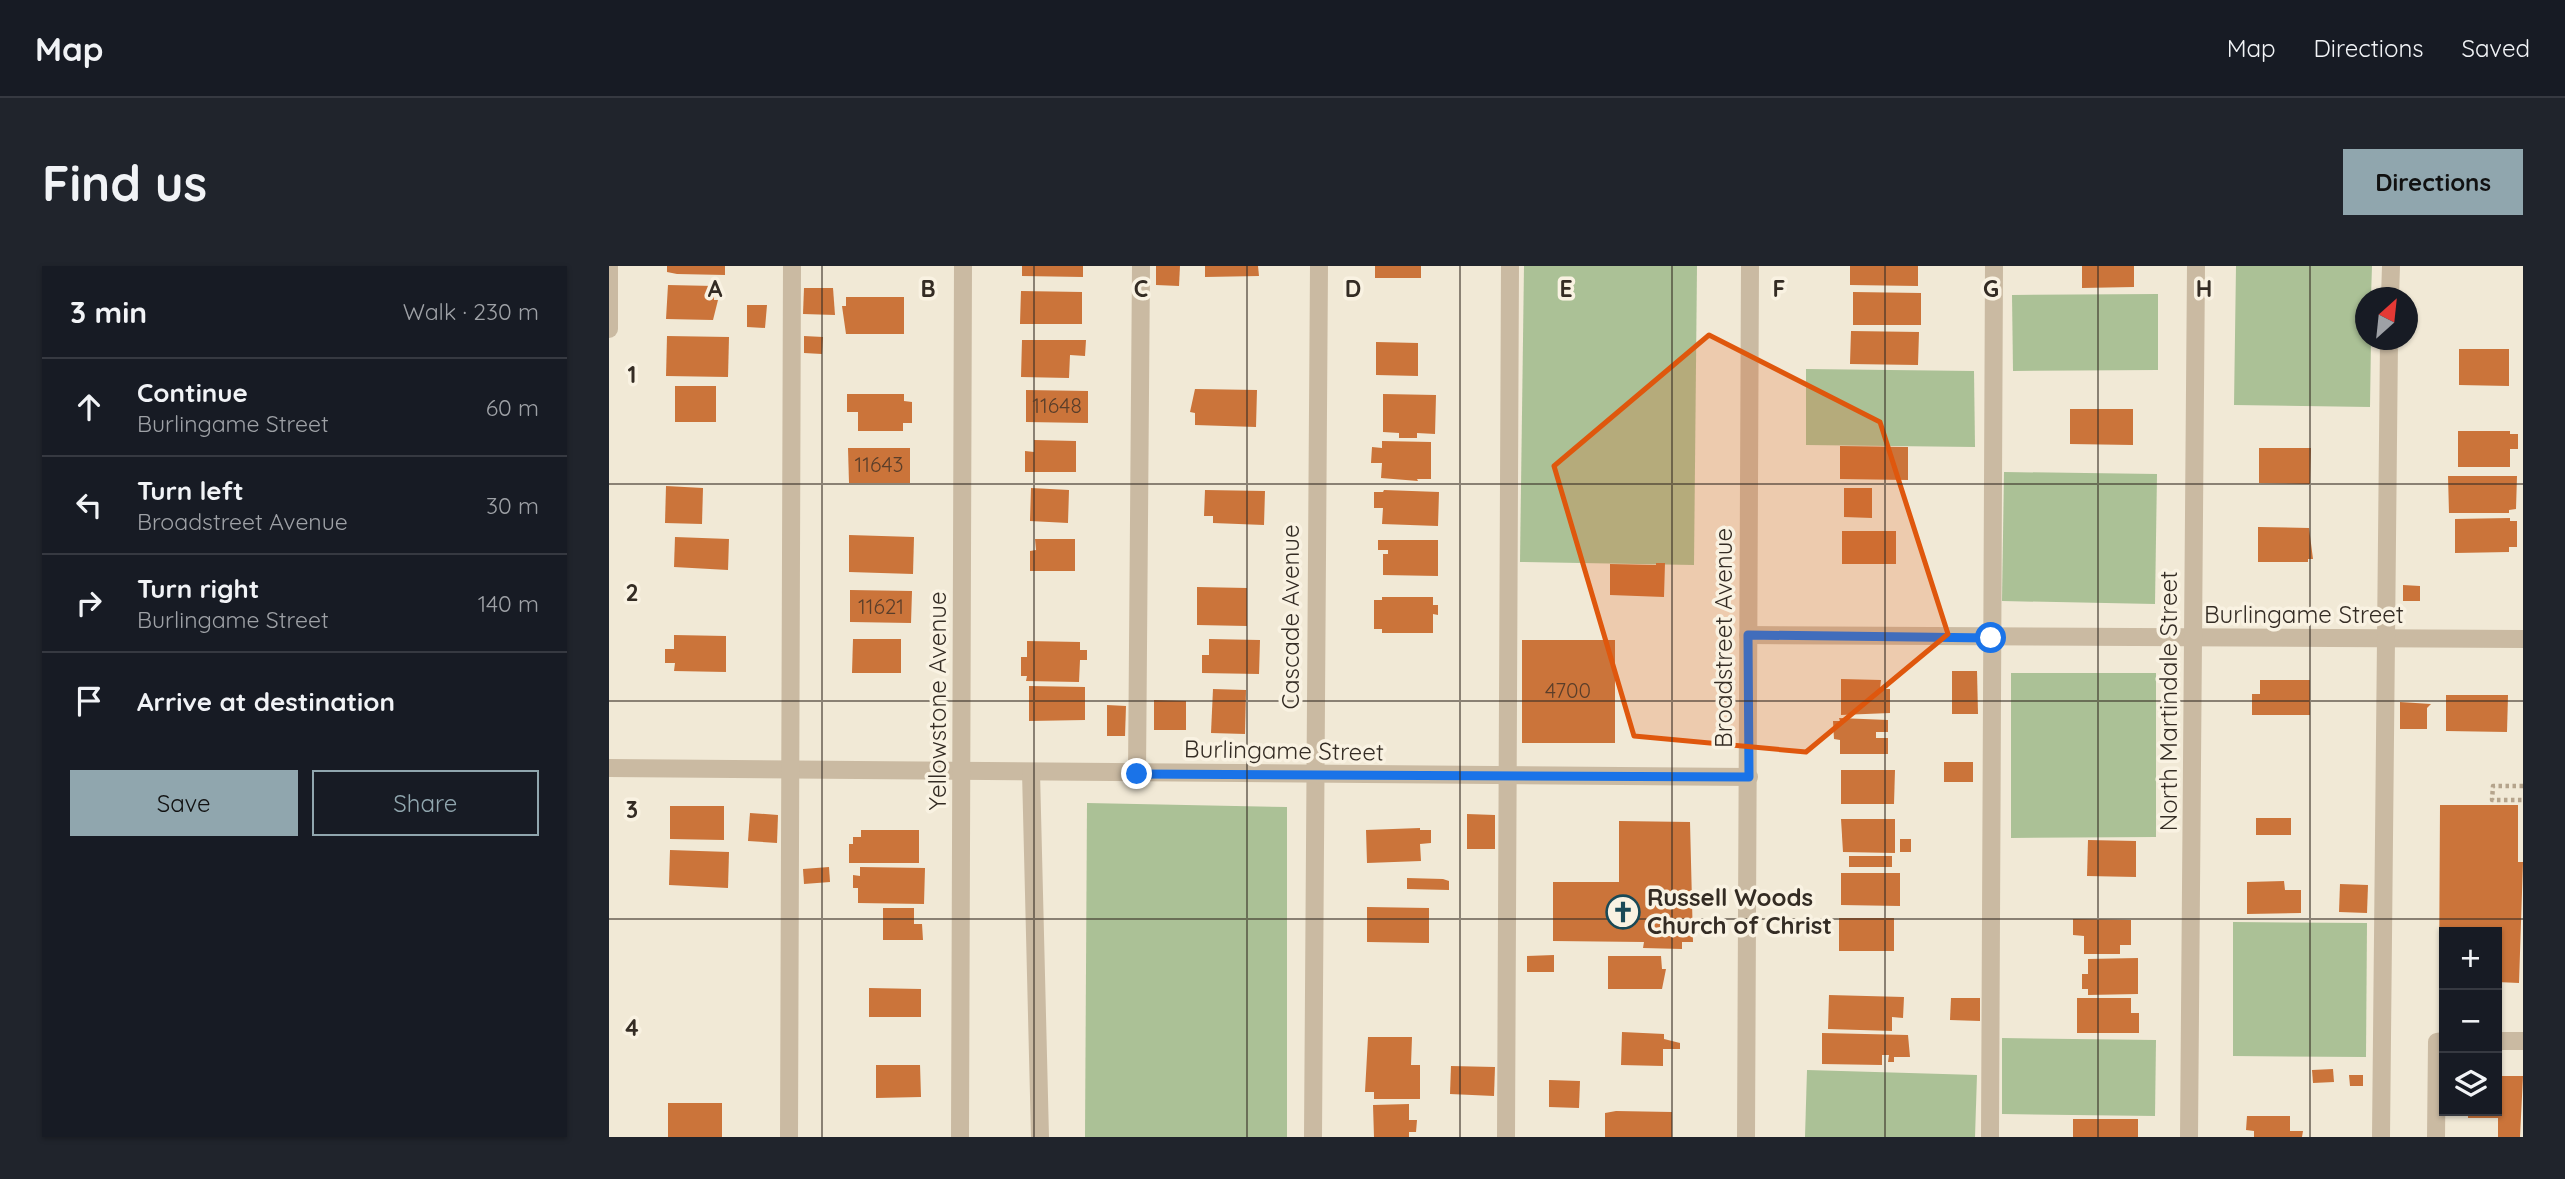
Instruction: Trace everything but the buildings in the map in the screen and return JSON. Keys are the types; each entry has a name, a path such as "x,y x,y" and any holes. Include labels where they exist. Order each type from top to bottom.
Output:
{"street":[{"path":"609,266 609,329"},
{"path":"789,1137 792,266"},
{"name":"Yellowstone Avenue","path":"961,1137 963,266"},
{"path":"1137,774 1141,266"},
{"name":"Cascade Avenue","path":"1313,1137 1319,266"},
{"path":"1506,1137 1510,266"},
{"name":"Broadstreet Avenue","path":"1746,1137 1749,266"},
{"path":"1990,1137 1994,266"},
{"name":"North Martindale Street","path":"2189,1137 2196,266"},
{"path":"2390,287 2391,266"},
{"path":"2381,1137 2389,350"},
{"name":"Burlingame Street","path":"1748,635 2523,639"},
{"name":"Burlingame Street","path":"609,768 1314,776 1749,777"},
{"path":"1031,772 1040,1137"},
{"path":"2502,1041 2523,1041"},
{"path":"2436,1137 2439,1042"}],"path":[{"path":"2523,786 2493,786 2493,800 2523,800"}],"highlighted area":[{"path":"1709,335 1880,422 1948,634 1806,752 1634,736 1554,466"}],"green space":[{"path":"1524,266 1697,266 1694,565 1520,562"},
{"path":"2236,266 2372,266 2371,287 2355,287 2355,350 2371,350 2370,407 2234,405"},
{"path":"2158,294 2158,370 2013,371 2012,295"},
{"path":"1806,369 1974,371 1975,447 1806,445"},
{"path":"2004,472 2157,474 2155,604 2002,601"},
{"path":"2011,673 2156,673 2156,837 2011,838"},
{"path":"1087,803 1287,807 1287,1137 1085,1137"},
{"path":"2233,922 2367,923 2366,1057 2233,1056"},
{"path":"2002,1038 2156,1040 2155,1116 2002,1114"},
{"path":"1807,1070 1977,1075 1975,1137 1805,1137"}],"place":[{"name":"Russell Woods Church of Christ","path":"1623,912"}],"route":[{"path":"1137,774 1749,777 1748,635 1991,638"}]}
